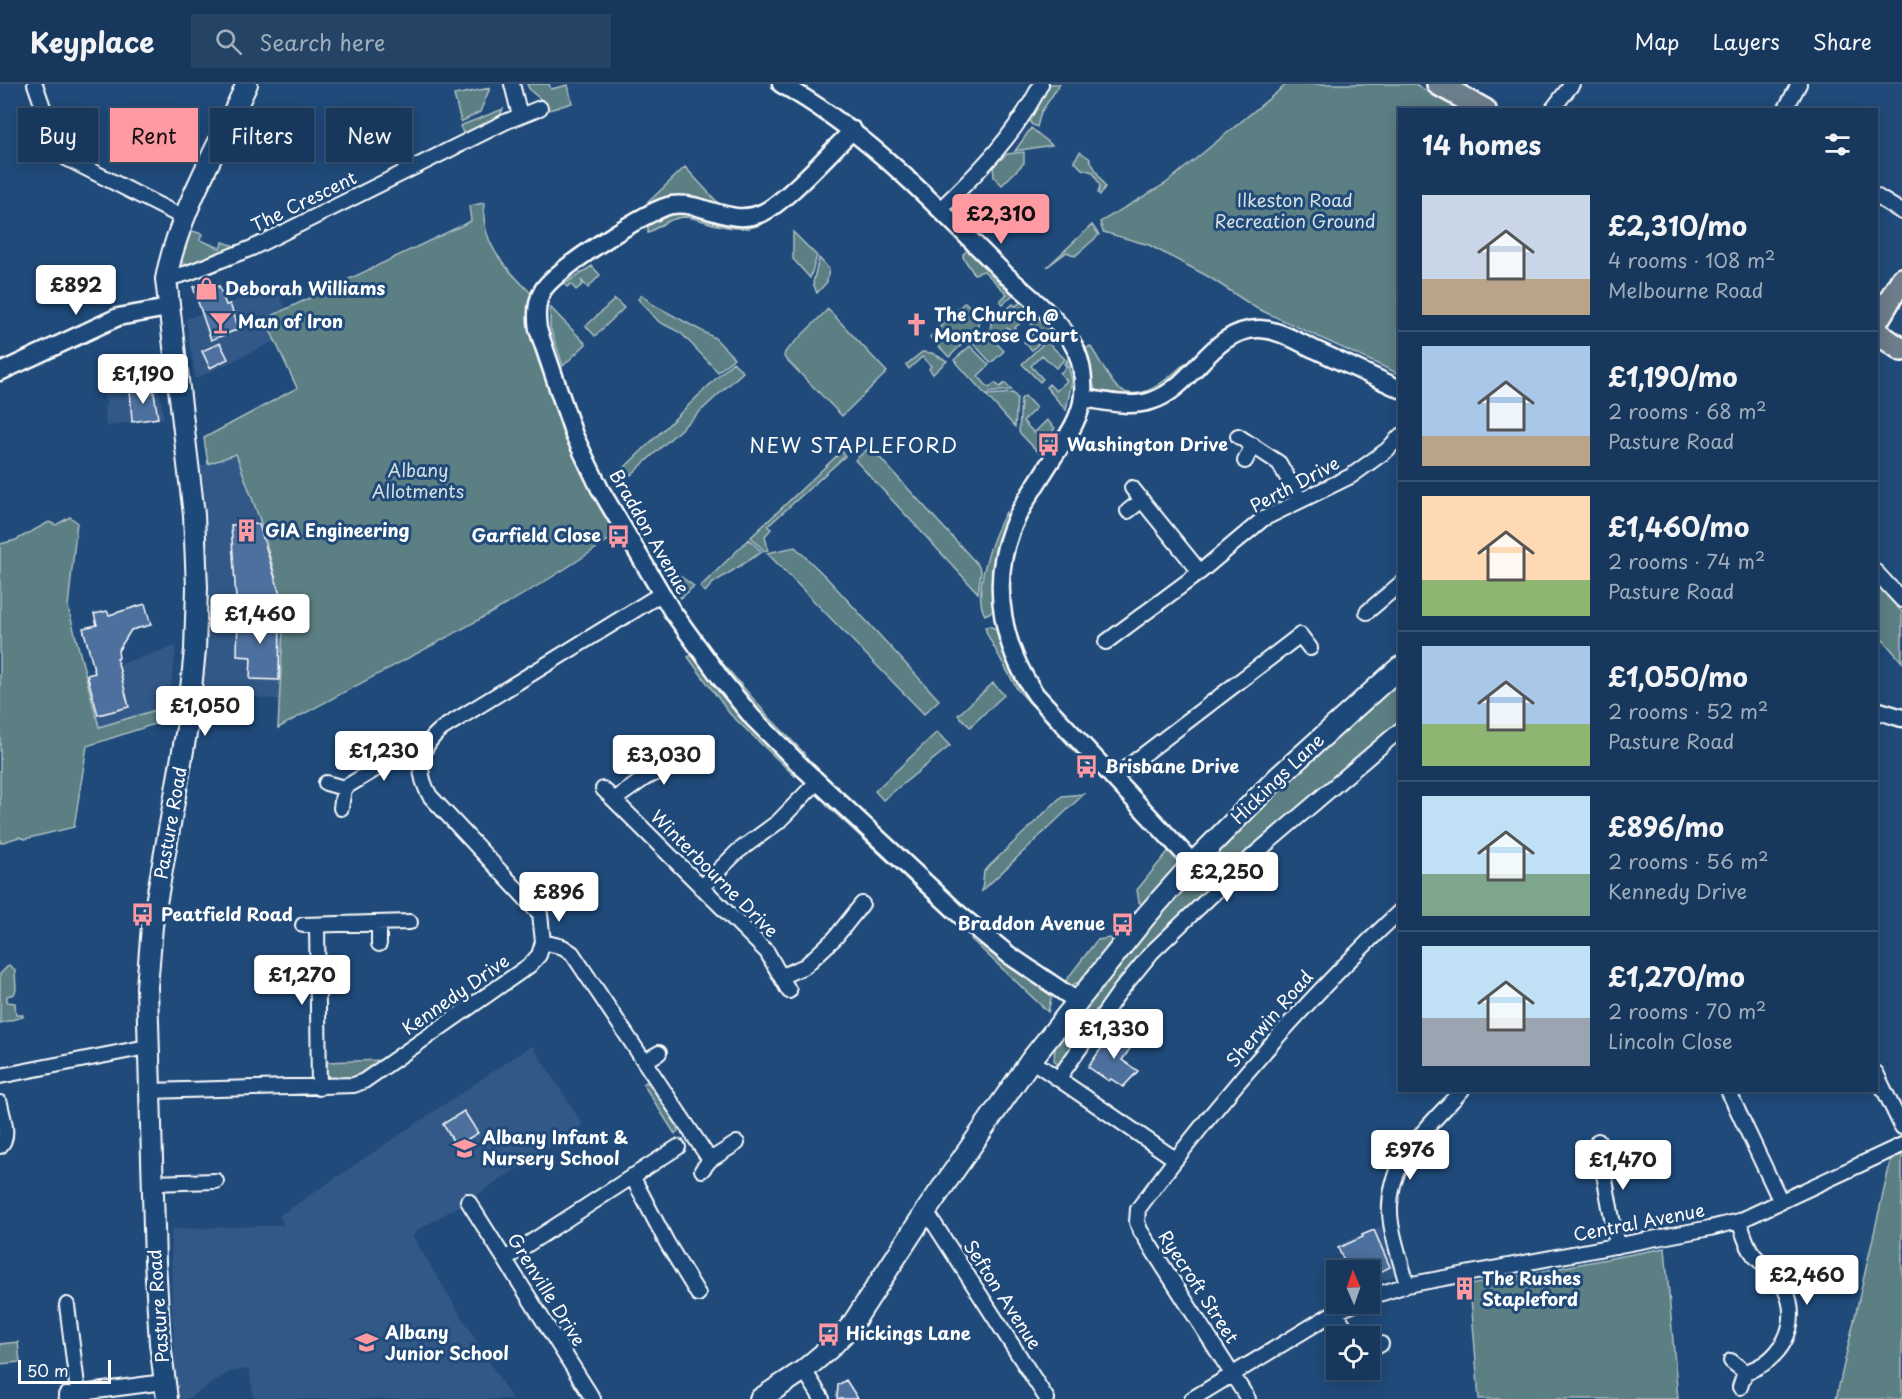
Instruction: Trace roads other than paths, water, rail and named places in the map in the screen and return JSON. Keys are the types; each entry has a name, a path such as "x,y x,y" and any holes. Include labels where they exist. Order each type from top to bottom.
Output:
{"main road":[{"name":"Pasture Road","path":"166,1390 159,1335 152,1183 147,1047 149,950 187,728 195,650 197,588 194,514 166,279 171,254 184,218 247,84"},
{"path":"1438,84 1481,108"},
{"path":"1878,320 1902,279"},
{"path":"1878,333 1902,350"},
{"name":"Hickings Lane","path":"760,1399 804,1370 851,1326 926,1211 1031,1060 1077,1000 1193,863 1278,777 1398,669"}],"street":[{"path":"35,84 54,139 66,158 184,218"},
{"path":"512,84 520,116"},
{"path":"782,84 815,103 853,130 940,209 1063,332 1076,350 1081,366 1083,398 1072,428 1011,531 1003,559 1001,596 1012,651 1028,683 1193,863"},
{"path":"940,209 980,170 1022,120 1041,84"},
{"path":"1554,108 1572,84"},
{"path":"1786,108 1799,84"},
{"name":"The Crescent","path":"166,279 188,273 252,248 540,108"},
{"name":"Braddon Avenue","path":"853,130 767,210 754,216 736,218 689,206 666,206 650,214 552,278 539,298 536,313 538,330 574,435 613,514 662,594 722,680 753,718 817,782 986,937 1077,1000"},
{"path":"1878,197 1902,212"},
{"path":"0,372 118,317 168,308"},
{"path":"1083,398 1128,404 1152,401 1171,390 1221,343 1247,330 1261,329 1285,335 1398,388"},
{"path":"1238,436 1279,463 1300,500"},
{"name":"Perth Drive","path":"1106,642 1200,572 1251,528 1300,500 1351,476 1387,450 1398,438"},
{"path":"1245,461 1253,445"},
{"path":"1132,488 1200,572"},
{"path":"1128,511 1142,500"},
{"path":"1878,574 1902,600"},
{"path":"1367,612 1398,586"},
{"path":"1370,590 1379,601"},
{"path":"662,594 442,728 428,742 421,759 422,777 430,795 540,914 543,942 563,947 572,953 645,1061 706,1165 736,1143"},
{"path":"1141,597 1150,609"},
{"path":"1113,778 1300,635 1310,648"},
{"path":"1878,711 1902,718"},
{"path":"1058,1079 1120,991 1152,952 1256,853 1398,732"},
{"path":"614,800 645,778 669,767 690,746"},
{"path":"326,783 344,788 394,758 421,759"},
{"path":"701,888 737,852 778,822 817,782"},
{"path":"341,808 344,788"},
{"name":"Winterbourne Drive","path":"603,789 767,952 789,991"},
{"path":"782,976 805,966 835,938 844,916 862,904"},
{"name":"Sherwin Road","path":"1175,1159 1311,997 1398,913"},
{"path":"319,1088 310,925 410,922"},
{"path":"379,923 379,944"},
{"name":"Kennedy Drive","path":"149,1091 319,1088 346,1086 364,1081 530,965 538,955 543,942"},
{"path":"0,1076 147,1047"},
{"path":"645,1061 659,1053"},
{"path":"1031,1060 1175,1159"},
{"path":"1878,1077 1902,1127"},
{"path":"1407,1285 1391,1224 1390,1202 1395,1177 1400,1163 1412,1144 1460,1092"},
{"path":"1729,1092 1781,1202"},
{"path":"0,1102 6,1136 5,1142 0,1146"},
{"path":"1598,1142 1617,1246"},
{"name":"Central Avenue","path":"1380,1294 1407,1285 1739,1221 1902,1145"},
{"path":"505,1259 678,1148"},
{"name":"Ryecroft Street","path":"1175,1159 1138,1209 1137,1222 1248,1399"},
{"path":"632,1176 667,1244 698,1294"},
{"path":"152,1183 216,1182"},
{"name":"Grenville Drive","path":"468,1201 592,1399"},
{"name":"Sefton Avenue","path":"926,1211 1047,1399"},
{"path":"1739,1221 1751,1252 1776,1275 1785,1288 1791,1305 1789,1328 1784,1344 1776,1356 1764,1365 1745,1372"},
{"path":"67,1305 72,1394 166,1390"},
{"path":"1192,1399 1332,1314"},
{"path":"1731,1361 1745,1372"},
{"path":"804,1370 822,1399"},
{"path":"1740,1387 1745,1372"}],"place":[{"name":"Deborah Williams","path":"207,289"},
{"name":"Man of Iron","path":"220,322"},
{"name":"The Church @ Montrose Court","path":"916,325"},
{"name":"Washington Drive","path":"1049,445"},
{"name":"GIA Engineering","path":"247,531"},
{"name":"Garfield Close","path":"619,536"},
{"name":"Brisbane Drive","path":"1087,767"},
{"name":"Peatfield Road","path":"143,915"},
{"name":"Braddon Avenue","path":"1123,924"},
{"name":"Albany Infant & Nursery School","path":"464,1148"},
{"name":"The Rushes Stapleford","path":"1464,1289"},
{"name":"Hickings Lane","path":"828,1334"},
{"name":"Albany Junior School","path":"367,1343"}],"district":[{"name":"NEW STAPLEFORD","path":"854,446"}],"park label":[{"name":"Ilkeston Road Recreation Ground","path":"1295,211"},
{"name":"Albany Allotments","path":"418,481"}]}
